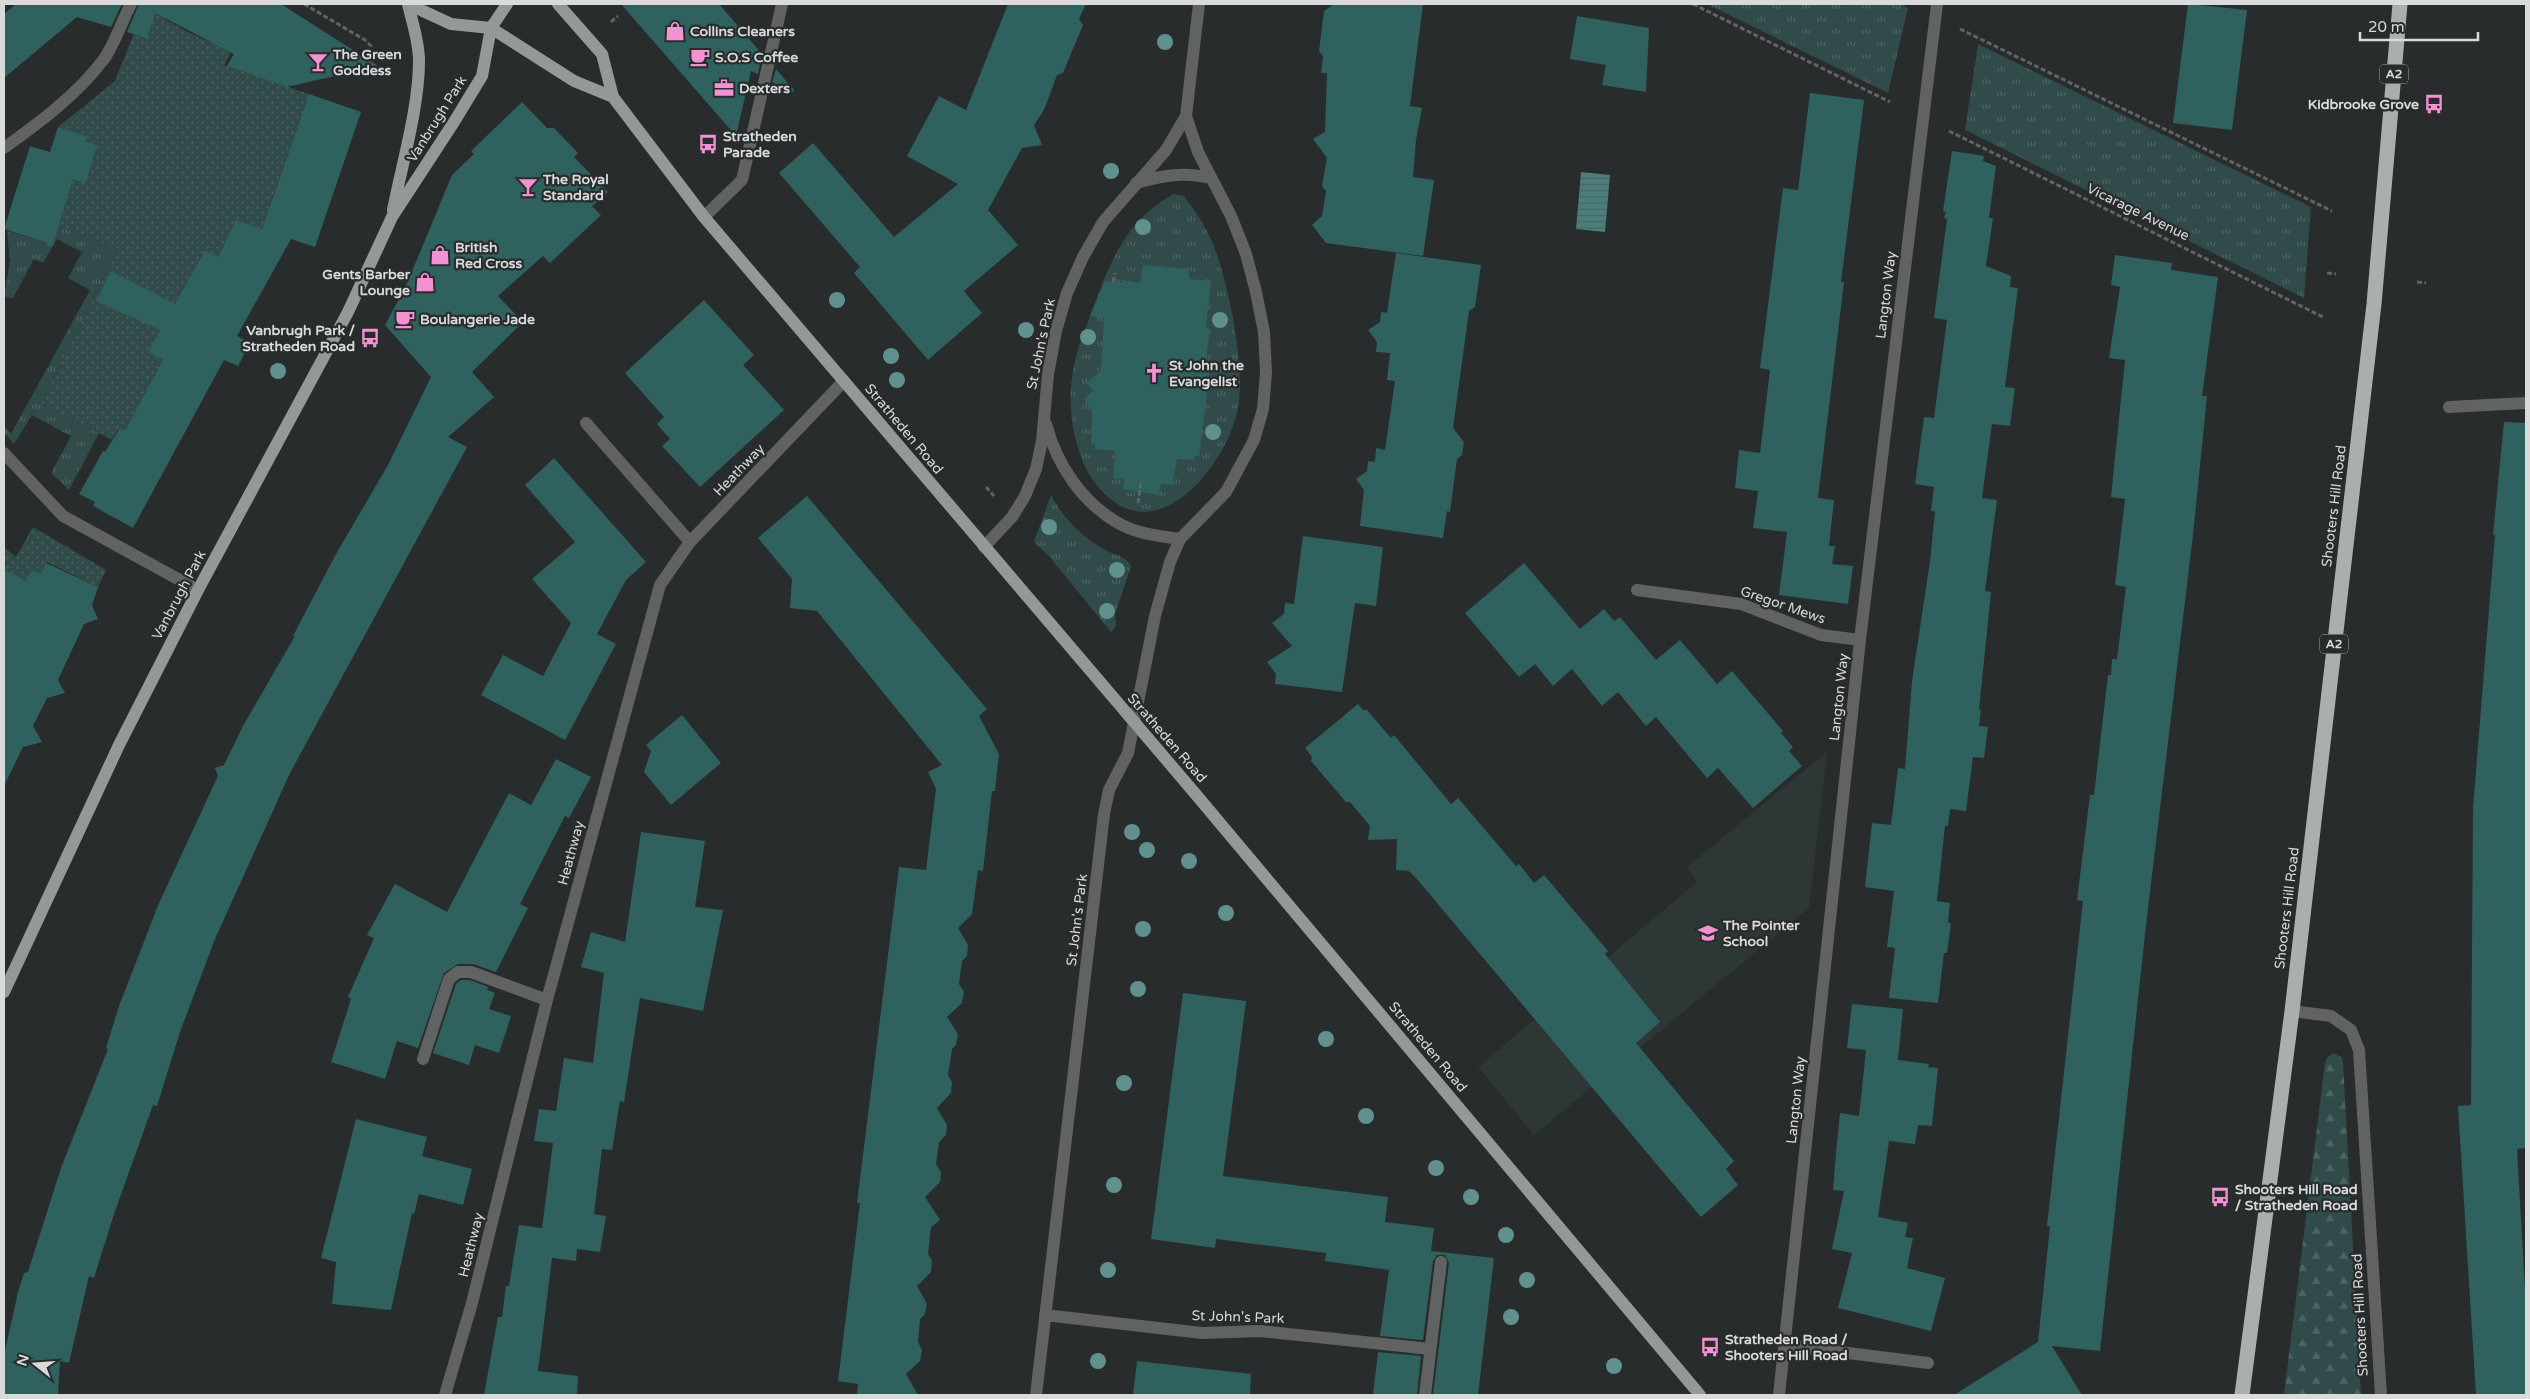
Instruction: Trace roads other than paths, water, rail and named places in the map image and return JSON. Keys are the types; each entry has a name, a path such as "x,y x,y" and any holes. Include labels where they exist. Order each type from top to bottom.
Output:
{"highway":[{"name":"Shooters Hill Road","path":"2242,1395 2292,1010 2374,304 2400,4"}],"main road":[{"path":"408,4 451,24 491,28 574,81 613,97"},
{"name":"Vanbrugh Park","path":"392,217 413,107 419,62 417,42 408,4"},
{"name":"Vanbrugh Park","path":"4,992 119,745 198,590 348,312 392,217 482,76 491,28 507,4"},
{"name":"Stratheden Road","path":"558,4 602,54 613,97 704,217 1134,723 1700,1395"}],"street":[{"path":"4,148 43,120 77,89 105,57 131,4"},
{"path":"704,217 742,180 782,4"},
{"name":"St John's Park","path":"984,547 1012,517 1025,496 1036,469 1042,441 1044,412 1055,340 1067,293 1083,257 1103,222 1166,150 1186,116 1199,4"},
{"name":"Langton Way","path":"1779,1395 1860,640 1937,4"},
{"name":"St John's Park","path":"1036,1395 1104,814 1109,790 1128,753 1155,616 1164,582 1180,539 1226,492 1254,440 1263,409 1266,372 1264,340 1256,292 1246,254 1231,216 1198,152 1186,116"},
{"path":"1136,183 1168,174 1188,173 1211,178"},
{"name":"Heathway","path":"445,1395 472,1303 547,1000 660,585 690,542 844,381"},
{"path":"2449,407 2526,403"},
{"name":"St John's Park","path":"1044,412 1050,439 1062,465 1077,488 1096,508 1120,524 1134,530 1151,535 1180,539"},
{"path":"586,423 690,542"},
{"path":"4,453 63,516 198,590"},
{"name":"Gregor Mews","path":"1637,590 1741,604 1822,635 1860,640"},
{"path":"423,1059 449,979 458,972 471,972 547,1000"},
{"name":"Shooters Hill Road","path":"2292,1010 2331,1016 2351,1030 2359,1050 2381,1395"},
{"path":"1425,1395 1441,1262"},
{"name":"St John's Park","path":"1046,1315 1202,1333 1260,1330 1430,1349"},
{"path":"1784,1345 1928,1363"}],"place":[{"name":"Collins Cleaners","path":"675,31"},
{"name":"S.O.S Coffee","path":"700,57"},
{"name":"The Green Goddess","path":"318,62"},
{"name":"Dexters","path":"724,88"},
{"name":"Kidbrooke Grove","path":"2434,104"},
{"name":"Stratheden Parade","path":"708,144"},
{"name":"The Royal Standard","path":"528,187"},
{"name":"British Red Cross","path":"440,255"},
{"name":"Gents Barber Lounge","path":"425,282"},
{"name":"Boulangerie Jade","path":"405,319"},
{"name":"Vanbrugh Park / Stratheden Road","path":"370,338"},
{"name":"St John the Evangelist","path":"1154,373"},
{"name":"The Pointer School","path":"1708,933"},
{"name":"Shooters Hill Road / Stratheden Road","path":"2220,1197"},
{"name":"Stratheden Road / Shooters Hill Road","path":"1710,1347"}]}
